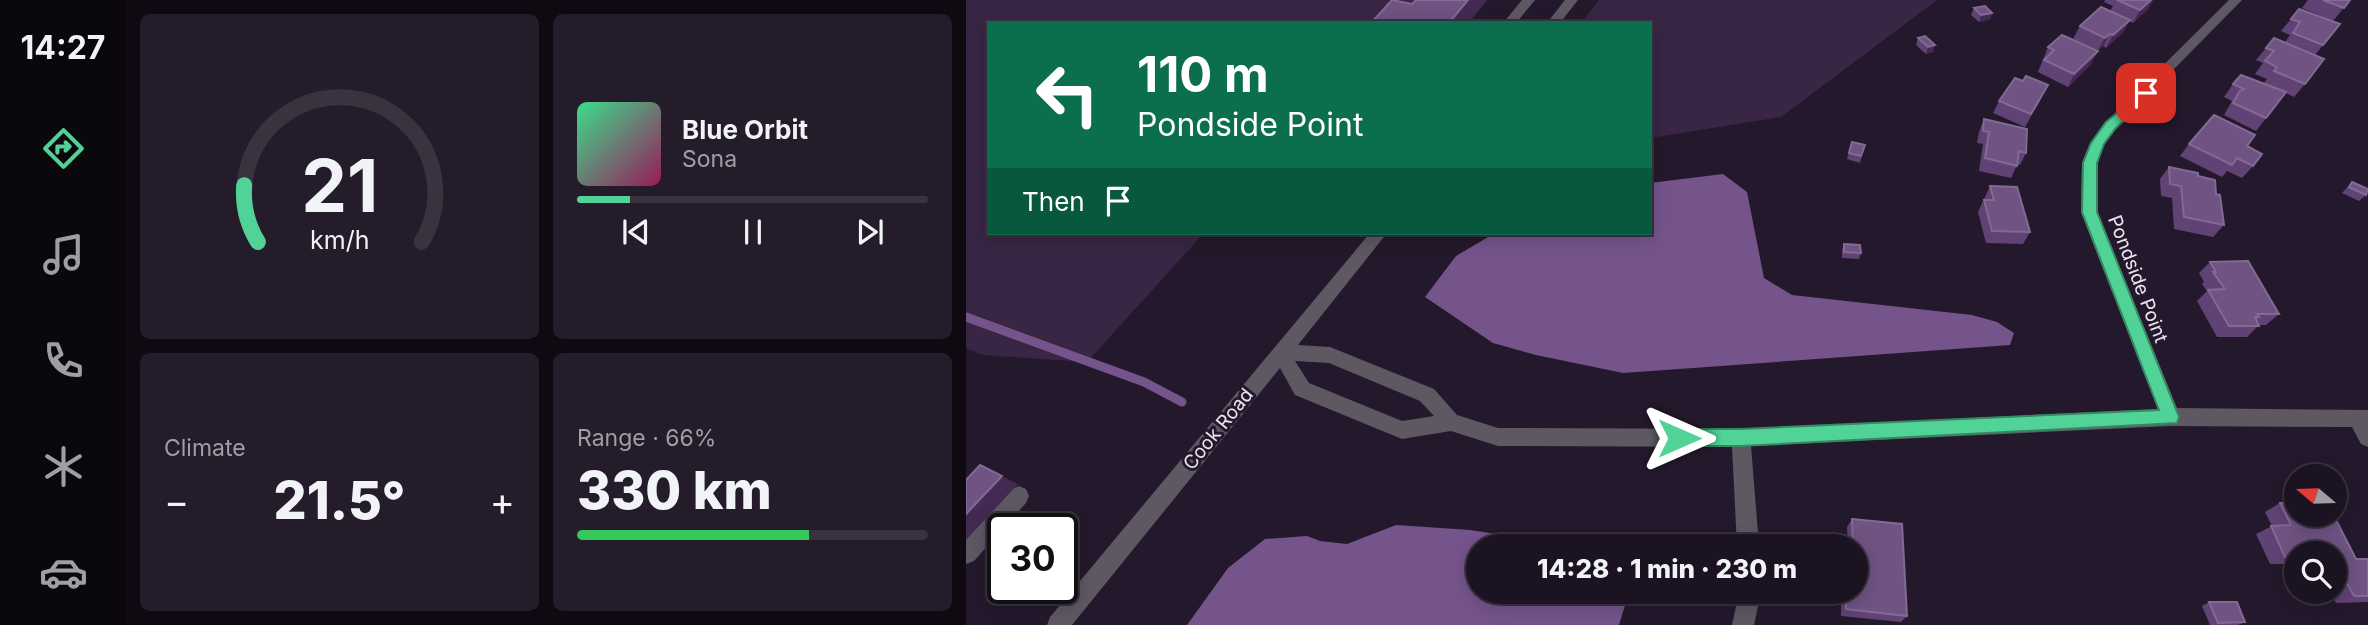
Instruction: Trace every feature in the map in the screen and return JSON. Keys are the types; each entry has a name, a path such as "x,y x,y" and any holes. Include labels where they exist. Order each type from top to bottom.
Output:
{"street":[{"path":"1511,21 1529,0"},
{"path":"1555,21 1572,0"},
{"name":"Pondside Point","path":"2171,417 2089,212 2090,163 2097,143 2110,126 2236,0"},
{"name":"Cook Road","path":"1058,625 1377,235"},
{"path":"1280,352 1302,389 1402,430 1451,422 1498,437 1741,438 2171,417 2362,419 2368,438"},
{"path":"1280,352 1330,355 1427,395 1451,422"},
{"path":"1741,438 1747,534"},
{"path":"966,553 1019,496"},
{"path":"1743,625 1747,604"}],"shaded area":[{"path":"966,0 1415,0 1397,21 987,21 987,235 1202,235 1087,362 983,355 966,348"},
{"path":"1599,0 1937,0 1781,117 1652,138 1652,21 1583,21"},
{"path":"1723,174 1747,192 1764,278 1792,295 1972,315 1997,322 2014,333 2010,345 1623,373 1493,343 1425,297 1456,256 1492,235 1652,235 1652,183"},
{"path":"1396,525 1496,534 1466,534 1466,604 1625,604 1619,625 1187,625 1228,568 1265,539 1307,536 1320,541 1347,544"}],"building":[{"path":"1392,0 1412,4 1416,0 1468,0 1451,21 1373,21"},
{"path":"2117,0 2151,0 2140,10"},
{"path":"2323,0 2350,0 2344,8"},
{"path":"1985,6 1992,13 1981,15 1974,8"},
{"path":"2101,7 2130,20 2113,35 2105,38 2080,26"},
{"path":"2299,9 2340,24 2323,45 2293,33 2300,22 2291,19"},
{"path":"2062,35 2098,51 2074,74 2044,60 2054,50 2048,47"},
{"path":"1925,36 1935,45 1928,47 1918,38"},
{"path":"2274,38 2324,59 2305,84 2274,71 2277,67 2265,61 2274,51 2266,48"},
{"path":"2241,75 2286,92 2266,118 2233,103 2244,89 2233,84"},
{"path":"2026,76 2048,85 2031,114 1999,101 2015,78 2023,81"},
{"path":"2214,115 2255,135 2247,146 2262,154 2253,166 2237,158 2232,165 2189,144"},
{"path":"1984,119 2027,129 2026,153 2019,151 2017,166 1985,158 1989,132 1983,131"},
{"path":"1852,142 1865,145 1861,156 1849,153"},
{"path":"2169,167 2198,173 2198,176 2215,180 2224,225 2184,217 2181,186 2170,184"},
{"path":"2352,182 2368,189 2366,195 2349,187"},
{"path":"1990,186 2017,187 2030,232 1992,231 1984,200 1994,200"},
{"path":"1844,244 1860,245 1861,253 1844,252"},
{"path":"2248,261 2279,314 2257,314 2259,317 2255,317 2259,326 2229,326 2208,290 2225,289 2213,272 2216,272 2210,262"},
{"path":"980,465 1002,476 966,514 966,480"},
{"path":"1852,519 1902,524 1907,616 1846,609 1846,604 1868,604 1868,534 1853,534"},
{"path":"2271,526 2340,527 2347,541 2284,541 2284,555"},
{"path":"2347,541 2356,559 2368,559 2368,596 2354,596 2348,585"},
{"path":"2209,602 2237,602 2245,622 2218,623"}],"waterway":[{"path":"966,317 1144,382 1182,402"}],"route":[{"path":"1679,438 1741,438 2171,417 2089,212 2090,163 2097,143 2110,126 2146,93"}]}
